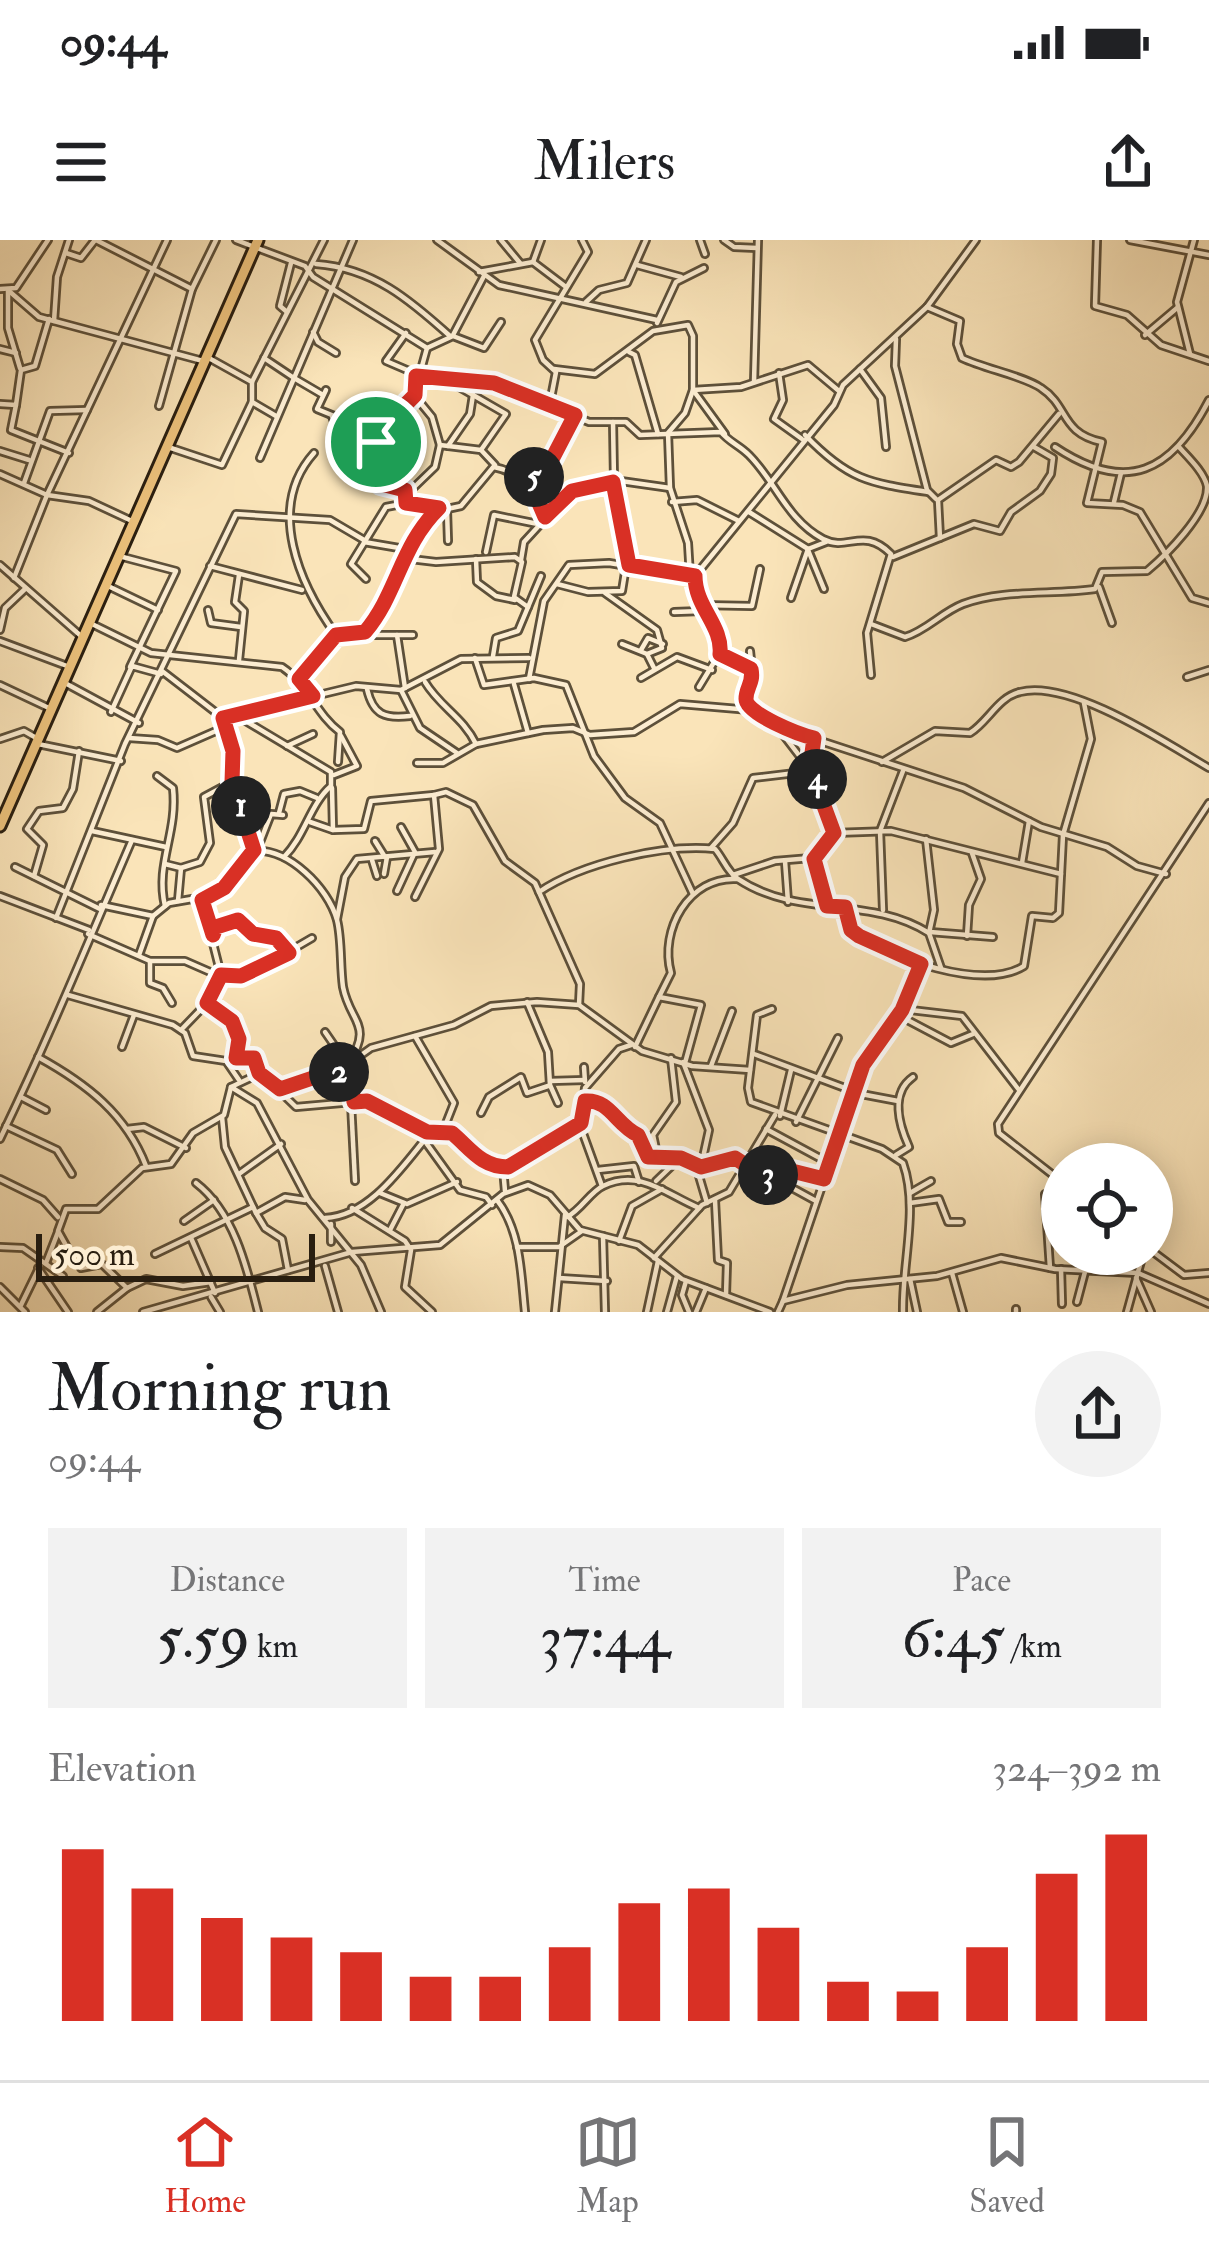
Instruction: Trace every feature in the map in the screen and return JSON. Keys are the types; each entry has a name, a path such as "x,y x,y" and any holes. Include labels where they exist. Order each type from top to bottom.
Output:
{"main road":[{"path":"0,826 256,244"}],"street":[{"path":"48,240 6,290 21,370 11,430 69,453"},
{"path":"21,370 35,366 69,240"},
{"path":"66,254 81,258 96,240 192,290"},
{"path":"14,578 47,495 167,240"},
{"path":"159,406 192,290 216,240"},
{"path":"236,240 256,244 310,272 427,347"},
{"path":"166,447 222,464 252,402 252,382 324,240"},
{"path":"260,458 353,240"},
{"path":"437,240 480,274 560,302 657,320"},
{"path":"444,248 448,240"},
{"path":"501,240 520,263"},
{"path":"533,262 541,240"},
{"path":"582,240 589,248"},
{"path":"593,240 535,340 543,360 554,369 596,374 656,330 690,327 693,390 685,413 668,433 672,502 688,543 701,608 720,636 720,654 699,687"},
{"path":"585,305 599,290 627,283 646,240"},
{"path":"700,240 705,254"},
{"path":"724,240 734,247 758,244 754,382"},
{"path":"693,576 834,405 839,391 927,307 976,240"},
{"path":"1097,240 1094,304 1127,315 1145,335 1209,361"},
{"path":"1130,240 1209,255"},
{"path":"1190,353 1177,308 1194,240"},
{"path":"287,311 280,306 291,262"},
{"path":"444,446 432,417 415,395 417,375 427,347 451,336 480,274 533,262 566,287"},
{"path":"314,264 343,269 407,295 451,336 484,348 501,322"},
{"path":"637,265 681,277 704,268"},
{"path":"656,330 681,277"},
{"path":"6,290 51,320 206,359 252,382"},
{"path":"927,307 960,321 957,344 962,358 1042,388 1059,414 1085,438 1102,442 1088,503 1114,504 1144,515 1192,598 1209,603"},
{"path":"1145,335 1177,308"},
{"path":"313,332 336,353"},
{"path":"406,333 386,361 417,375 494,383 590,422 626,422 636,434 724,434"},
{"path":"896,339 896,366 928,492"},
{"path":"0,349 16,352"},
{"path":"627,352 634,355 658,434"},
{"path":"264,358 324,392 317,409 344,421"},
{"path":"693,390 754,382 813,366 839,391"},
{"path":"550,404 554,369"},
{"path":"860,369 881,398 886,447"},
{"path":"779,373 783,400 775,419 846,472 873,486 928,492 938,500 940,538"},
{"path":"446,380 506,415 481,450"},
{"path":"693,390 796,520 826,541"},
{"path":"406,500 404,489 381,484 373,458 388,416 415,395"},
{"path":"366,579 350,567 364,541 386,507 406,500 435,467 444,446 470,414 473,395"},
{"path":"1055,447 1097,469 1121,473 1150,469 1179,447 1209,400"},
{"path":"252,402 276,416"},
{"path":"0,404 16,405"},
{"path":"24,483 52,410 88,410"},
{"path":"938,500 996,460 1013,466 1059,414"},
{"path":"532,487 537,465 549,465 575,415"},
{"path":"332,416 335,432 376,442"},
{"path":"554,583 605,593 622,591 629,565 614,481 613,422"},
{"path":"444,446 481,450 494,467 508,470 532,487 545,517"},
{"path":"871,675 866,651 870,623 893,557 974,524 1000,531 1011,512 1035,497 1051,474 1052,458 1034,446"},
{"path":"1112,623 1099,587 1102,572 1147,571 1166,553 1207,494 1203,478 1179,447"},
{"path":"0,451 30,460"},
{"path":"314,453 294,489 290,542 305,590 336,635"},
{"path":"406,500 439,508 465,502 494,467"},
{"path":"1114,504 1121,473"},
{"path":"0,474 47,495 89,501 134,522"},
{"path":"515,600 520,549 572,491 614,481 670,488"},
{"path":"672,502 697,500 741,522"},
{"path":"365,632 382,609 405,549 439,508"},
{"path":"447,508 448,541"},
{"path":"748,512 808,550 824,589"},
{"path":"56,918 129,738 236,514 330,520 364,541 405,549"},
{"path":"486,555 494,515 538,524"},
{"path":"791,598 808,550 826,541 864,538 893,557"},
{"path":"402,558 436,562 486,555 521,560"},
{"path":"111,712 176,572 118,556"},
{"path":"476,556 477,582 496,596 528,607"},
{"path":"529,680 529,658 554,583 576,563 629,565 693,576"},
{"path":"0,565 83,638"},
{"path":"209,566 305,590"},
{"path":"674,612 752,606 760,569"},
{"path":"239,574 235,602 244,611 239,660"},
{"path":"493,658 494,641 518,631 541,576"},
{"path":"106,585 158,610"},
{"path":"870,623 905,637 969,602 1012,592 1052,596 1099,587"},
{"path":"0,630 4,608 25,589"},
{"path":"605,593 653,626 663,644"},
{"path":"208,610 211,623 241,627"},
{"path":"90,623 139,650 271,662 299,679 357,766 332,775"},
{"path":"299,679 336,635 412,635"},
{"path":"397,635 411,715 457,753"},
{"path":"644,652 648,638 663,644"},
{"path":"0,640 70,668"},
{"path":"622,644 644,652 654,668"},
{"path":"644,652 663,644"},
{"path":"750,651 746,699 750,710"},
{"path":"720,654 751,669"},
{"path":"641,678 677,657 712,670"},
{"path":"223,718 356,686 403,689 425,682 461,658 529,658"},
{"path":"475,658 484,685 529,680 566,685 580,731 610,781 660,823 693,894"},
{"path":"130,668 162,672 223,718 232,782 255,850"},
{"path":"1187,677 1209,670"},
{"path":"64,682 111,712 139,723"},
{"path":"425,682 461,718 476,743"},
{"path":"514,684 528,733"},
{"path":"0,685 51,709"},
{"path":"367,689 372,707 382,716 411,715"},
{"path":"882,762 935,731 970,733 1021,691 1084,703 1209,767"},
{"path":"845,907 851,930 859,936 921,964 993,979 1024,966 1032,916 1053,918 1060,913 1063,835 1091,739 1084,703"},
{"path":"417,763 443,763 476,743 528,733 634,732 680,704 750,710 775,724 901,770 964,788 1063,835 1107,847 1137,866 1166,874"},
{"path":"239,717 332,775"},
{"path":"775,724 811,769 834,833"},
{"path":"129,738 158,740 177,748 226,727"},
{"path":"0,739 24,731 37,741 121,761"},
{"path":"287,746 313,734"},
{"path":"338,762 341,736"},
{"path":"811,769 814,738"},
{"path":"34,876 43,845 27,829 39,811 64,808 73,789 79,751"},
{"path":"883,910 880,831 901,770 900,754"},
{"path":"539,892 629,855 711,848 733,823 753,778 811,769"},
{"path":"332,775 333,830"},
{"path":"157,776 167,780 173,793 175,829 166,847 165,906"},
{"path":"165,864 196,865 210,849 204,797 232,782"},
{"path":"284,857 310,822 317,798 331,786"},
{"path":"138,956 153,916 165,906 202,900 224,888 255,850 271,814 281,814 284,794 300,791 317,798"},
{"path":"362,841 371,801 446,792 473,805 505,861 539,892 580,984 579,1005"},
{"path":"415,897 437,852 434,795"},
{"path":"1041,1165 998,1130 1209,803"},
{"path":"1022,863 1029,819"},
{"path":"883,821 891,831"},
{"path":"310,822 333,830 364,829"},
{"path":"401,827 415,852"},
{"path":"92,831 166,847"},
{"path":"481,1113 489,1096 521,1077 527,1094 550,1083 585,1084 619,1049 633,1046 671,973 667,948 693,894 706,883 816,855 834,833 880,831 1061,874"},
{"path":"926,839 934,916 929,932 941,968"},
{"path":"0,1139 68,995 89,932 132,840"},
{"path":"375,841 386,857"},
{"path":"711,848 735,877 788,902 883,910 929,932 993,937"},
{"path":"255,850 284,857 308,874 337,920"},
{"path":"398,891 415,852"},
{"path":"347,1066 358,1046 360,1019 344,994 337,920 347,873 357,859 437,852"},
{"path":"967,936 970,905 981,879 972,854"},
{"path":"816,855 827,906"},
{"path":"372,860 381,875 386,857"},
{"path":"785,861 788,902"},
{"path":"14,867 64,894 101,907 153,916"},
{"path":"178,902 181,868"},
{"path":"0,896 150,961 185,961 220,975 241,976 312,938"},
{"path":"181,1030 207,1003 220,975 202,900"},
{"path":"213,935 216,927 238,920 253,934 276,938 289,953"},
{"path":"150,961 151,983 163,988 172,1003"},
{"path":"143,1312 288,1270 325,1264 352,1252 411,1250 447,1242 505,1192 519,1187 541,1188 583,1231 638,1245 677,1276 774,1312 783,1300 867,1057 900,1012 921,964"},
{"path":"68,995 181,1030 192,1056 226,1061 254,1058 259,1073 296,1107 367,1101 431,1132 443,1130 519,1187"},
{"path":"659,997 702,1005 684,1063 709,1130 701,1167 707,1203"},
{"path":"207,1003 232,1021 239,1039 236,1058"},
{"path":"527,1003 548,1052 550,1083 558,1103"},
{"path":"280,1089 347,1066 371,1048 466,1021 491,1006 527,1003 579,1005 633,1046 684,1063 750,1070"},
{"path":"772,1009 758,1014 748,1097 777,1115 896,1155 905,1167 910,1203 904,1312"},
{"path":"711,1066 732,1011"},
{"path":"900,1012 932,1016 957,1012 1021,1091"},
{"path":"900,1012 951,1043 973,1034"},
{"path":"122,1047 134,1015"},
{"path":"325,1032 347,1066 355,1181"},
{"path":"415,1036 454,1103 443,1130"},
{"path":"796,1122 838,1038"},
{"path":"754,1054 898,1102"},
{"path":"38,1057 98,1095 127,1129 146,1166"},
{"path":"659,1156 653,1133 676,1102 671,1058"},
{"path":"226,1061 240,1080"},
{"path":"584,1067 581,1123 602,1186"},
{"path":"647,1312 656,1259 699,1208 729,1192 743,1161 777,1115 792,1067"},
{"path":"259,1073 233,1088 222,1117 225,1147 265,1228 281,1236 288,1270"},
{"path":"896,1155 909,1147 898,1102 902,1085 913,1077"},
{"path":"233,1088 253,1099 310,1203 352,1252 381,1312"},
{"path":"21,1096 46,1110"},
{"path":"585,1101 603,1102 619,1126 638,1135 647,1156 688,1160 701,1167 722,1159 743,1161 764,1177 816,1201"},
{"path":"0,1287 23,1308 67,1209 98,1209 146,1166 170,1165 186,1148 191,1134 222,1117"},
{"path":"505,1192 506,1176 514,1163 581,1123"},
{"path":"6,1126 57,1150 72,1174"},
{"path":"127,1129 144,1127 186,1148"},
{"path":"766,1129 829,1163"},
{"path":"328,1221 394,1181 431,1132"},
{"path":"424,1140 463,1192 494,1202 517,1247 525,1312"},
{"path":"239,1174 281,1144"},
{"path":"555,1312 566,1216 602,1186 656,1181 667,1176 675,1161"},
{"path":"598,1170 634,1166 639,1182"},
{"path":"764,1177 792,1171 824,1179"},
{"path":"0,1179 43,1200 59,1220"},
{"path":"910,1193 931,1180"},
{"path":"656,1181 699,1208"},
{"path":"379,1193 404,1203 437,1195 457,1182"},
{"path":"196,1183 214,1200 243,1247 258,1312"},
{"path":"619,1241 632,1206 662,1188"},
{"path":"155,1254 293,1196 310,1203"},
{"path":"910,1203 936,1198 948,1222 961,1222"},
{"path":"184,1221 214,1200"},
{"path":"715,1200 716,1251 718,1260 727,1263 726,1295"},
{"path":"389,1231 404,1203"},
{"path":"352,1208 411,1250"},
{"path":"328,1221 331,1242"},
{"path":"517,1247 560,1246 572,1243 583,1231"},
{"path":"58,1232 68,1250"},
{"path":"603,1236 605,1312"},
{"path":"191,1238 220,1312"},
{"path":"0,1247 22,1248 63,1276"},
{"path":"411,1250 406,1287 432,1312"},
{"path":"783,1300 847,1285 952,1273 1001,1258 1041,1266"},
{"path":"81,1268 102,1264 127,1288"},
{"path":"325,1264 338,1312"},
{"path":"43,1265 68,1312"},
{"path":"1173,1267 1184,1276 1209,1273"},
{"path":"952,1273 963,1312"},
{"path":"1061,1275 1061,1304"},
{"path":"1078,1302 1084,1275"},
{"path":"1137,1275 1209,1304"},
{"path":"1127,1312 1137,1275"},
{"path":"1137,1275 1151,1312"},
{"path":"667,1312 677,1276"},
{"path":"560,1278 607,1282"},
{"path":"97,1312 146,1279 183,1286 211,1282"},
{"path":"906,1279 917,1312"},
{"path":"686,1280 682,1295 692,1312 706,1288"},
{"path":"741,1312 743,1299"},
{"path":"186,1301 188,1312"}],"route":[{"path":"416,376 494,383 575,415 549,465 537,465 532,487 545,517 572,491 613,482 629,565 661,574 695,576 700,605 720,636 720,654 751,669 753,680 746,699 750,710 778,727 814,738 810,768 834,833 814,859 827,906 845,907 851,930 859,936 921,964 902,1010 863,1065 824,1179 792,1171 764,1177 735,1158 701,1167 681,1158 648,1157 638,1135 619,1126 607,1106 596,1100 585,1101 581,1123 508,1167 497,1167 473,1155 452,1133 427,1132 367,1101 354,1102 348,1066 333,1075 280,1089 259,1073 254,1058 236,1058 233,1050 239,1039 232,1021 207,1003 220,976 252,973 289,953 276,938 250,933 242,920 228,920 213,935 203,906 202,900 224,888 254,850 232,782 233,751 223,718 313,696 299,679 336,635 365,632 370,627 412,536 439,508 406,503 405,490 381,484 373,458 376,442 388,416 415,395 416,376"}]}
